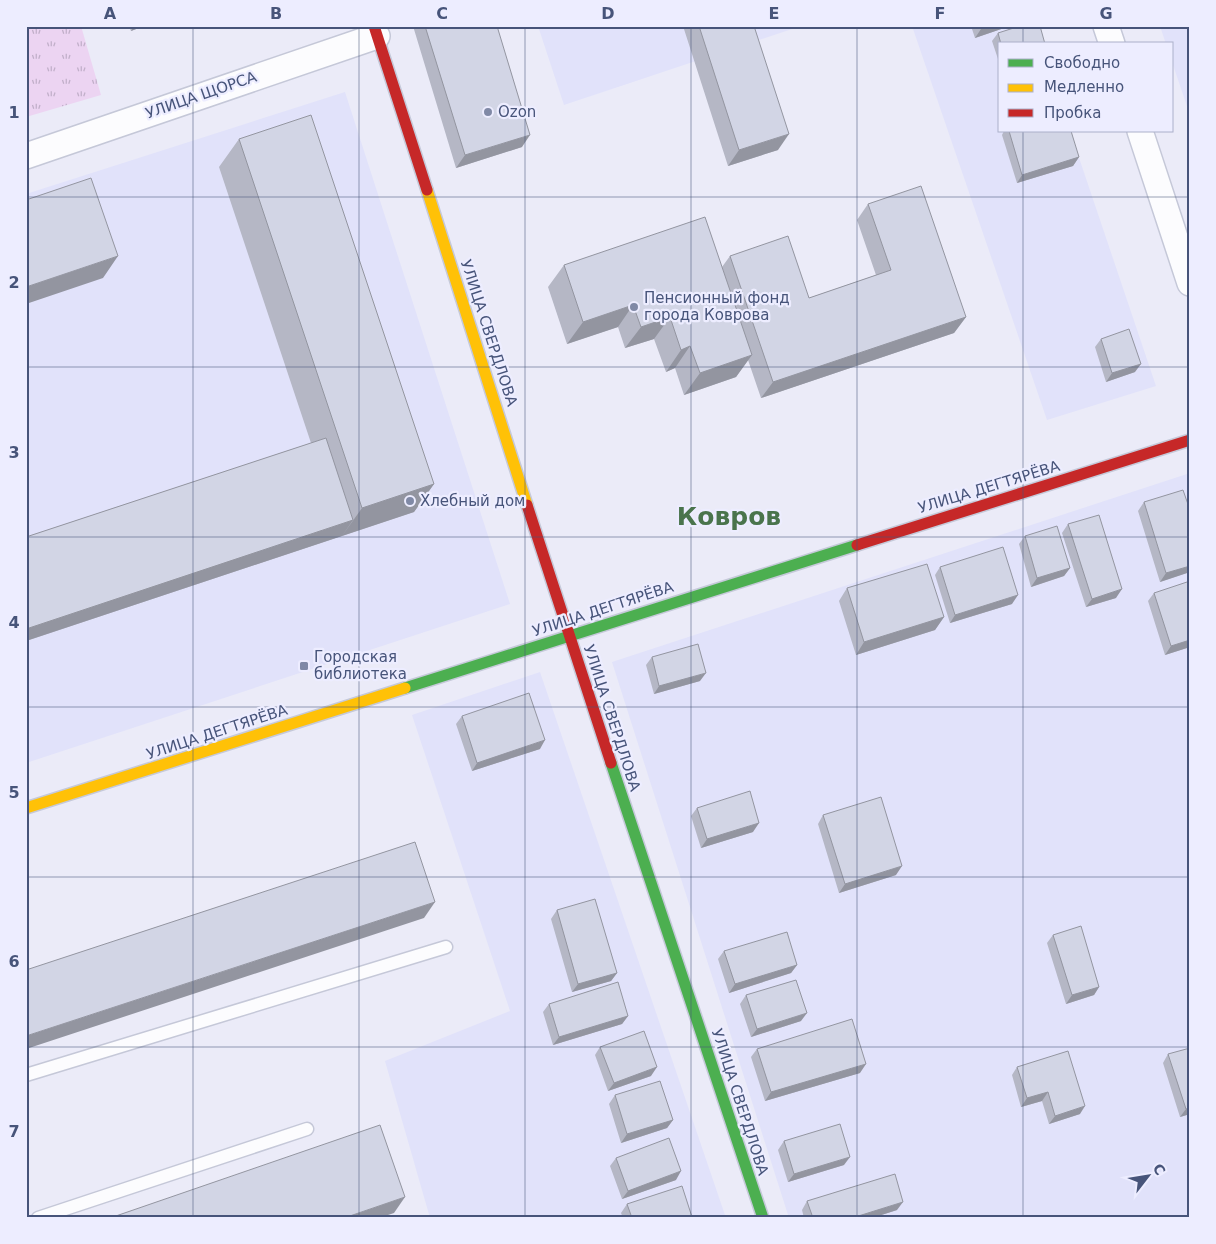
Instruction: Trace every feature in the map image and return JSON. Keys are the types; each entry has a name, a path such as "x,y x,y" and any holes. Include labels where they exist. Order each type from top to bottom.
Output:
{"street":[{"path":"1106,26 1111,42"},
{"name":"УЛИЦА ЩОРСА","path":"26,156 375,31"},
{"name":"УЛИЦА СВЕРДЛОВА","path":"375,31 569,635 763,1218"},
{"path":"1140,132 1190,283"},
{"name":"УЛИЦА ДЕГТЯРЁВА","path":"26,808 1190,440"}],"lane":[{"path":"26,1074 446,946"},
{"path":"38,1218 307,1129"}],"shaded area":[{"path":"538,26 801,26 564,105"},
{"path":"912,26 1034,26 1004,42 998,42 998,132 1070,132 1156,386 1047,420"},
{"path":"1160,26 1190,26 1190,115 1174,68 1174,42 1165,42"},
{"path":"345,92 510,604 26,763 26,194"},
{"path":"1187,474 1190,483 1190,1218 789,1218 612,662"},
{"path":"540,672 726,1218 430,1218 385,1061 510,1011 412,715"}],"green space":[{"path":"26,26 81,26 101,95 26,117"}],"building":[{"path":"425,26 497,26 530,135 465,155"},
{"path":"699,26 754,26 789,134 739,150"},
{"path":"1020,26 1040,26 1044,42 1000,42 998,33"},
{"path":"311,115 434,484 362,508 239,139"},
{"path":"1009,132 1071,132 1079,157 1022,175"},
{"path":"91,178 118,256 26,287 26,200"},
{"path":"921,186 966,317 773,382 730,256 788,236 809,298 891,270 868,204"},
{"name":"Пенсионный фонд города Коврова","path":"705,217 752,355 700,373 690,346 681,350 670,317 641,327 633,305 583,322 564,265"},
{"path":"1129,329 1141,364 1112,373 1101,339"},
{"path":"326,438 353,520 26,629 26,537"},
{"path":"1183,490 1190,510 1190,566 1166,573 1144,502"},
{"path":"1099,515 1122,589 1092,599 1068,524"},
{"path":"1057,526 1070,568 1037,578 1025,536"},
{"path":"1003,547 1018,595 955,615 940,567"},
{"path":"927,564 944,617 864,642 847,588"},
{"path":"1190,581 1190,640 1171,646 1154,593"},
{"path":"698,644 706,673 659,686 652,657"},
{"path":"529,693 545,740 477,763 462,716"},
{"path":"750,791 759,823 707,839 697,808"},
{"path":"881,797 902,866 845,884 823,815"},
{"path":"415,842 435,902 26,1036 26,970"},
{"path":"595,899 617,973 578,984 557,910"},
{"path":"1081,926 1099,987 1072,995 1053,935"},
{"path":"787,932 797,965 735,984 724,951"},
{"path":"796,980 807,1013 757,1029 746,995"},
{"path":"618,982 628,1016 559,1037 549,1004"},
{"path":"852,1019 866,1064 771,1092 757,1049"},
{"path":"644,1031 657,1067 614,1083 600,1047"},
{"path":"1190,1048 1190,1108 1186,1109 1168,1054"},
{"path":"1068,1051 1085,1106 1055,1116 1048,1092 1027,1098 1017,1067"},
{"path":"660,1081 673,1120 627,1134 615,1095"},
{"path":"840,1124 850,1157 794,1174 784,1141"},
{"path":"380,1125 405,1197 344,1218 110,1218"},
{"path":"669,1138 681,1171 628,1191 616,1158"},
{"path":"895,1174 903,1202 852,1218 813,1218 807,1201"},
{"path":"682,1186 692,1217 632,1218 627,1204"}],"traffic: fast":[{"path":"405,688 857,545"},
{"path":"611,763 763,1218"}],"traffic: slow":[{"path":"427,190 527,505"},
{"path":"26,808 405,688"}],"traffic: jam":[{"path":"374,26 427,190"},
{"path":"857,545 1190,440"},
{"path":"527,505 611,763"}],"place":[{"name":"Ozon","path":"488,112"},
{"name":"Пенсионный фонд города Коврова","path":"634,307"},
{"name":"Хлебный дом","path":"410,501"},
{"name":"Городская библиотека","path":"304,666"}],"district":[{"name":"Ковров","path":"729,516"}]}
